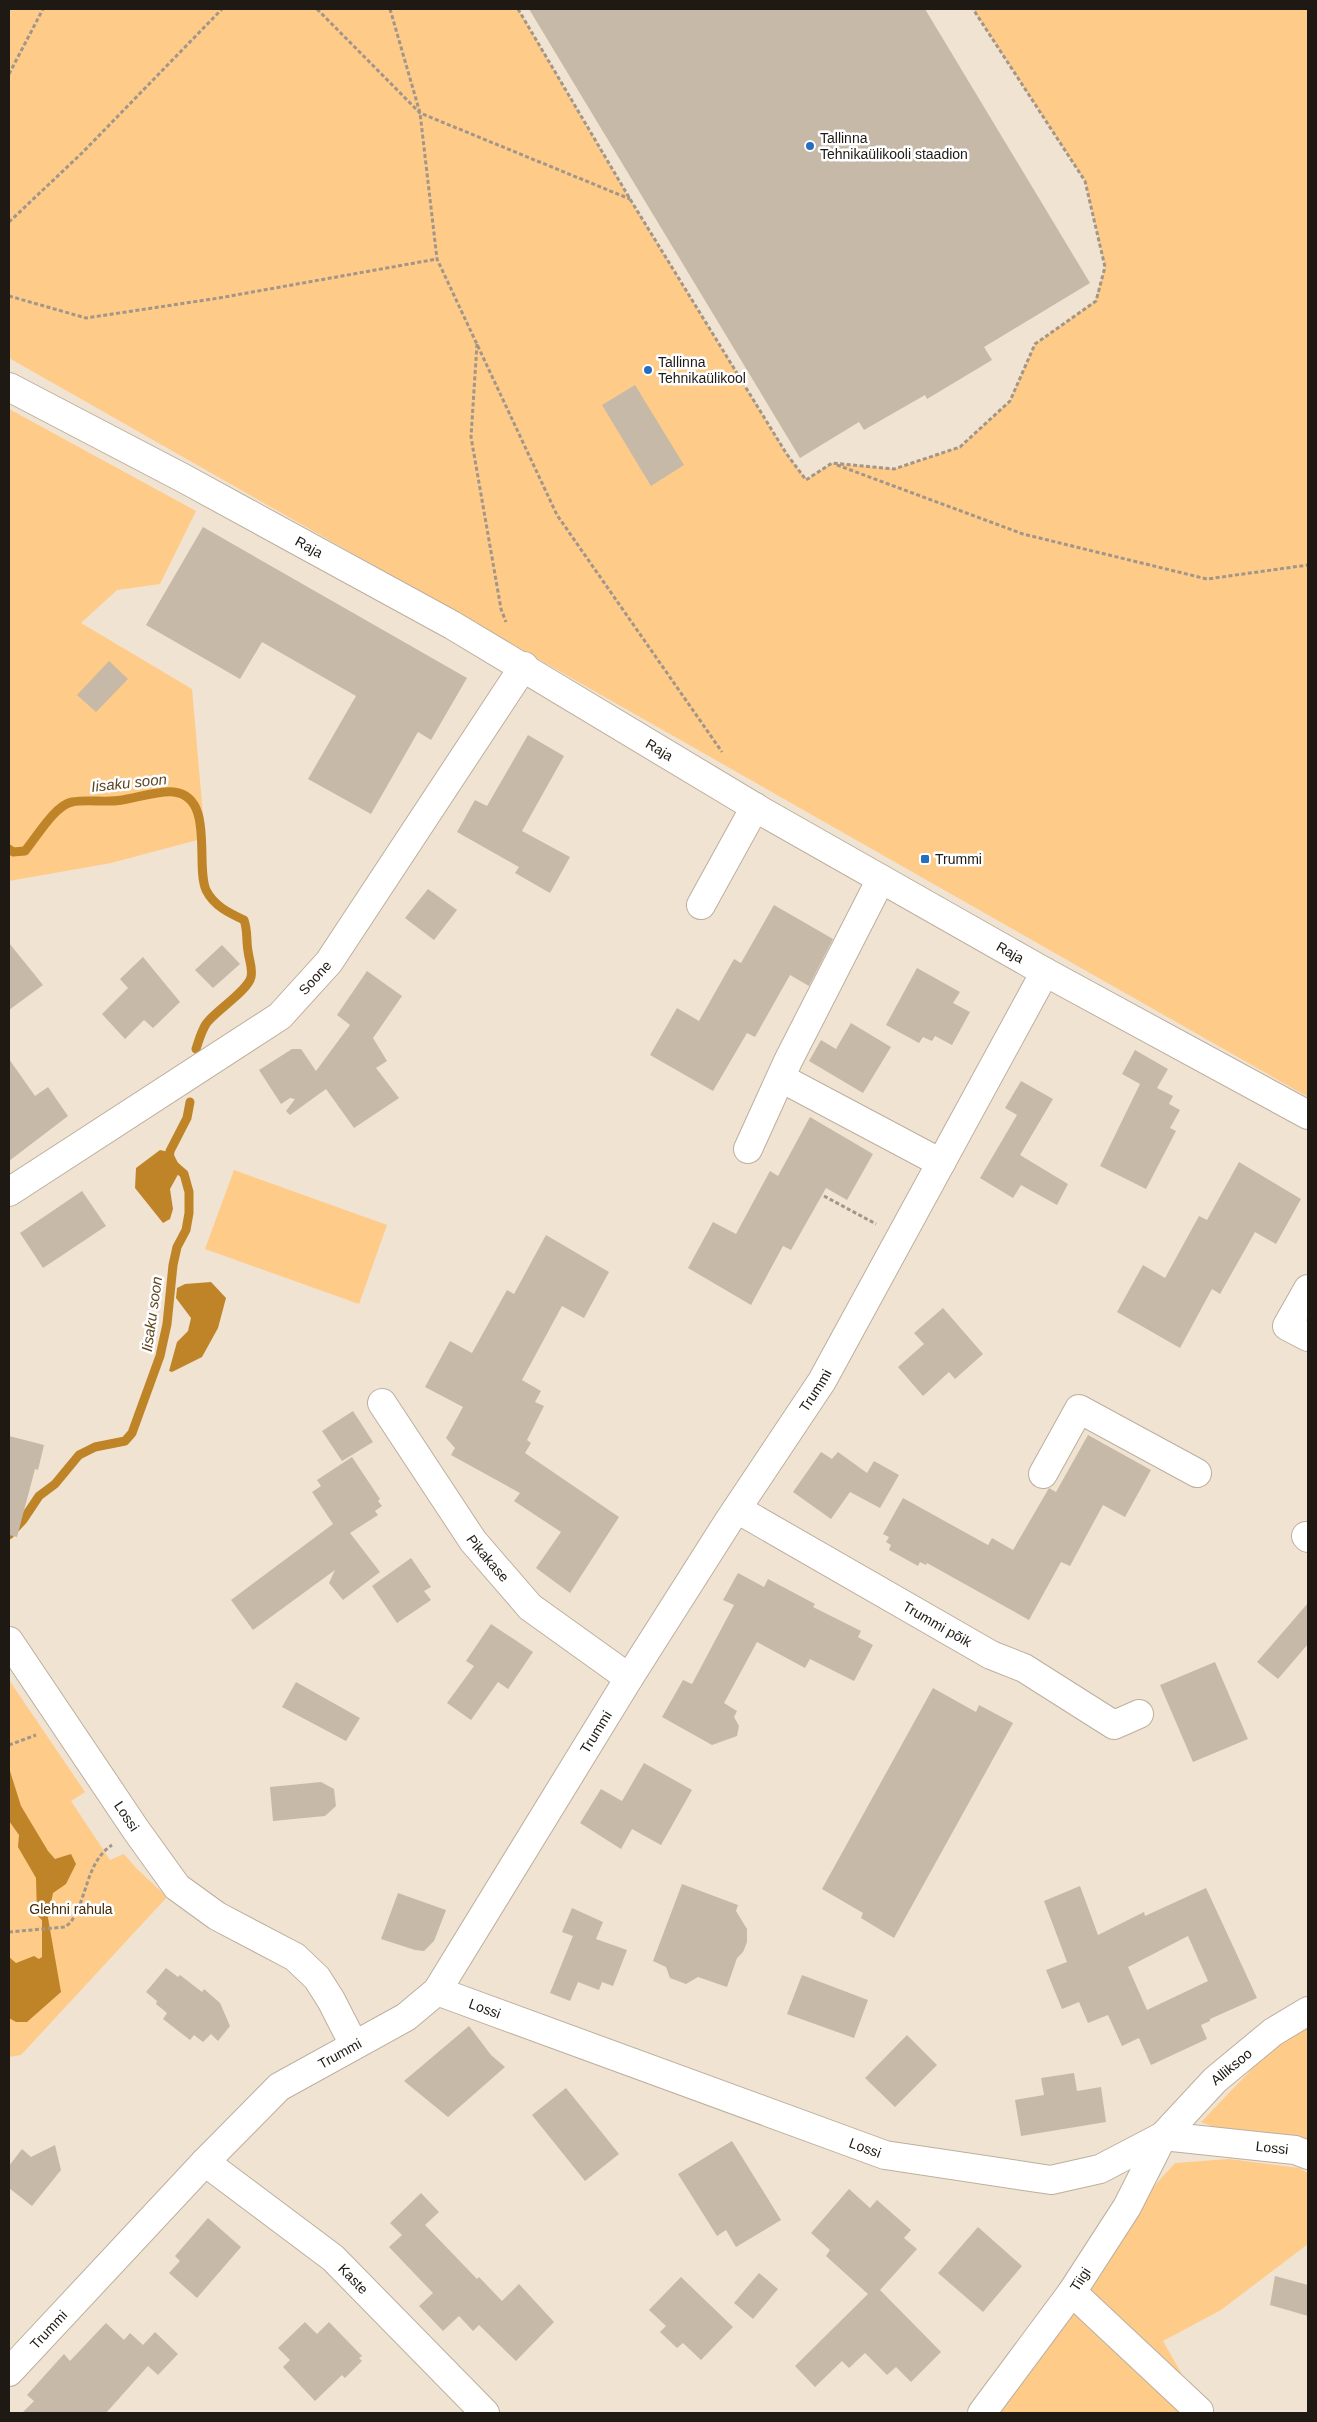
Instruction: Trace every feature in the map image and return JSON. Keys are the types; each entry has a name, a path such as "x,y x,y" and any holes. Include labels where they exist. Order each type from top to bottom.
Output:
{"street":[{"name":"Raja","path":"9,387 183,478 524,666 755,807 1045,972 1308,1115"},
{"name":"Soone","path":"9,1192 280,1016 329,962 524,666"},
{"path":"701,905 755,807"},
{"path":"748,1149 781,1078 881,879"},
{"name":"Trummi","path":"9,2372 205,2162 279,2087 406,2017 437,1991 629,1678 737,1509 822,1381 1045,972"},
{"path":"781,1078 942,1163"},
{"path":"1308,1289 1287,1326 1308,1337"},
{"name":"Pikakase","path":"382,1403 473,1541 530,1607 629,1678"},
{"path":"1043,1474 1080,1409 1197,1473"},
{"name":"Trummi põik","path":"737,1509 991,1655 1024,1668 1114,1725 1139,1714"},
{"name":"Lossi","path":"9,1641 136,1830 177,1887 216,1916 295,1957 317,1978 331,2000 354,2045"},
{"name":"Lossi","path":"437,1991 885,2155 1051,2180 1100,2169 1163,2136 1295,2150 1308,2155"},
{"name":"Alliksoo","path":"1163,2136 1215,2080 1273,2032 1308,2011"},
{"name":"Tiigi","path":"982,2413 1072,2292 1128,2207 1163,2136"},
{"name":"Kaste","path":"205,2162 333,2258 485,2413"},
{"path":"1072,2292 1199,2411"}],"path":[{"path":"9,74 43,9"},
{"path":"9,222 82,153 222,9"},
{"path":"317,9 420,112 630,199"},
{"path":"390,9 420,112 437,259 557,515 724,756"},
{"path":"518,9 630,199 786,452 806,480 832,463 894,469 960,447 1010,401 1035,344 1096,301 1105,267 1085,181 973,9"},
{"path":"9,296 86,318 219,298 437,259"},
{"path":"477,344 471,436 501,609 507,626"},
{"path":"832,463 1023,534 1207,579 1308,565"},
{"path":"824,1196 880,1226"},
{"path":"9,1932 65,1926 70,1923 98,1858 104,1851 136,1830"}],"green space":[{"path":"9,9 518,9 630,199 786,453 806,479 832,463 894,469 960,447 1010,401 1035,344 1095,301 1105,267 1085,181 973,9 1308,9 1308,1097 9,358"},
{"path":"9,409 196,511 160,584 117,590 81,623 192,689 205,838 111,863 9,881"},
{"path":"234,1170 387,1225 359,1304 205,1249"},
{"name":"Glehni rahula","path":"9,1680 85,1792 71,1801 110,1860 124,1854 167,1897 21,2055 9,2057"},
{"path":"1308,2021 1308,2147 1234,2135 1201,2122 1280,2040"},
{"path":"1229,2159 1299,2168 1308,2173 1308,2244 1221,2310 1163,2341 1197,2401 1080,2291 1139,2203 1175,2163"},
{"path":"1073,2301 1193,2413 990,2413"}],"shaded area":[{"path":"160,1150 173,1153 181,1169 170,1189 173,1209 170,1219 163,1223 135,1188 136,1168"},
{"path":"211,1282 226,1298 218,1328 202,1357 172,1372 169,1371 177,1342 188,1331 191,1318 176,1298 177,1288 185,1284"},
{"path":"9,1768 21,1806 48,1851 55,1859 71,1854 76,1864 66,1884 53,1893 48,1918 61,1992 27,2022 16,2022 9,2018 9,1957 16,1963 34,1956 39,1959 42,1957 42,1920 37,1915 36,1878 18,1847 19,1835 9,1821"}],"building":[{"name":"Tallinna Tehnikaülikooli staadion","path":"529,9 925,9 1090,283 984,347 992,360 927,399 925,395 864,430 859,422 800,458"},
{"path":"635,385 684,465 651,486 602,405"},
{"path":"203,527 467,678 431,740 418,732 371,814 308,779 356,696 262,642 240,679 146,625"},
{"path":"109,661 128,679 96,712 77,695"},
{"path":"528,735 564,756 522,831 570,857 550,893 515,873 519,867 457,832 475,800 487,806"},
{"path":"428,889 457,910 434,940 405,918"},
{"path":"774,905 833,939 809,986 790,975 755,1037 747,1033 713,1091 650,1055 677,1008 699,1021 734,959 741,963"},
{"path":"9,943 43,985 9,1010"},
{"path":"222,945 240,964 213,988 195,970"},
{"path":"143,957 180,1002 153,1028 144,1020 125,1039 102,1014 128,988 120,979"},
{"path":"917,968 960,992 953,1003 970,1012 952,1045 935,1036 932,1041 923,1037 919,1043 886,1025"},
{"path":"367,971 402,996 373,1038 387,1061 376,1068 399,1098 354,1128 326,1089 290,1115 286,1111 295,1099 290,1098 281,1104 259,1070 292,1049 301,1049 316,1071 350,1025 337,1015"},
{"path":"851,1023 891,1047 863,1093 809,1061 821,1040 836,1049"},
{"path":"1135,1050 1168,1069 1157,1088 1173,1096 1169,1104 1180,1110 1170,1128 1176,1131 1146,1189 1100,1166 1140,1084 1122,1074"},
{"path":"9,1059 35,1096 48,1087 68,1116 9,1161"},
{"path":"1021,1081 1053,1099 1020,1155 1068,1184 1057,1205 1021,1185 1013,1198 980,1178 1017,1115 1005,1108"},
{"path":"810,1117 873,1154 847,1200 826,1188 791,1250 783,1246 751,1305 688,1268 713,1222 736,1234 770,1171 778,1176"},
{"path":"1239,1162 1301,1199 1276,1244 1255,1232 1220,1294 1212,1289 1180,1348 1117,1312 1143,1265 1165,1278 1199,1216 1207,1220"},
{"path":"82,1191 106,1226 43,1268 20,1233"},
{"path":"546,1235 609,1272 584,1318 562,1306 522,1380 541,1391 535,1402 544,1406 527,1440 531,1443 525,1453 619,1517 570,1593 536,1568 561,1532 514,1501 520,1493 451,1455 455,1448 446,1438 463,1407 425,1387 450,1341 472,1353 507,1290 514,1294"},
{"path":"943,1308 983,1354 955,1379 949,1372 923,1396 898,1367 924,1344 914,1333"},
{"path":"353,1411 373,1442 342,1461 322,1431"},
{"path":"1088,1435 1151,1470 1125,1517 1103,1505 1070,1566 1061,1562 1029,1620 927,1563 926,1565 920,1562 918,1566 889,1550 891,1545 886,1542 889,1537 883,1534 903,1498 988,1545 992,1538 1013,1550 1049,1488 1056,1492"},
{"path":"9,1436 44,1445 38,1470 35,1469 17,1537 9,1535"},
{"path":"821,1452 832,1459 838,1452 867,1473 874,1461 899,1475 880,1508 850,1492 831,1519 793,1492"},
{"path":"352,1457 380,1499 378,1501 382,1506 375,1511 378,1515 350,1533 380,1572 343,1600 329,1583 335,1570 253,1630 231,1600 333,1524 312,1492 321,1486 317,1480"},
{"path":"411,1558 431,1587 424,1591 431,1600 397,1623 372,1586"},
{"path":"738,1573 764,1587 768,1579 815,1604 813,1607 861,1631 858,1637 873,1645 854,1681 810,1659 805,1668 757,1642 724,1703 737,1711 734,1717 739,1726 737,1736 712,1745 662,1717 683,1680 692,1684 734,1605 723,1600"},
{"path":"1308,1603 1308,1644 1278,1679 1257,1662"},
{"path":"491,1624 533,1652 508,1689 498,1682 471,1720 447,1703 474,1666 466,1661"},
{"path":"1215,1662 1248,1739 1193,1762 1160,1685"},
{"path":"296,1682 360,1718 346,1741 282,1707"},
{"path":"933,1688 976,1712 979,1705 1013,1723 894,1938 861,1918 863,1913 822,1889"},
{"path":"644,1763 692,1790 661,1845 632,1829 621,1849 580,1823 601,1789 622,1801"},
{"path":"321,1782 334,1789 336,1806 325,1816 273,1821 270,1787"},
{"path":"682,1884 738,1905 736,1911 747,1929 747,1942 743,1952 737,1958 727,1987 698,1977 686,1984 670,1978 666,1967 653,1961"},
{"path":"1080,1886 1098,1935 1144,1912 1145,1916 1206,1888 1257,1998 1201,2025 1207,2039 1151,2065 1139,2038 1122,2046 1108,2015 1088,2023 1079,2002 1062,2009 1046,1970 1067,1962 1044,1901","holes":["1188,1936 1208,1981 1147,2010 1128,1967"]},
{"path":"398,1893 446,1910 434,1941 424,1951 381,1939"},
{"path":"572,1908 603,1922 596,1939 627,1950 613,1986 602,1982 599,1990 578,1982 570,2001 550,1993 573,1936 562,1932"},
{"path":"166,1968 178,1977 180,1975 202,1992 204,1989 220,2003 230,2026 218,2041 211,2034 203,2042 194,2035 190,2040 163,2019 167,2013 146,1992"},
{"path":"802,1975 868,2000 854,2038 787,2014"},
{"path":"469,2026 491,2055 505,2067 448,2117 404,2081"},
{"path":"907,2035 937,2065 895,2107 865,2078"},
{"path":"1074,2073 1077,2091 1101,2087 1106,2122 1021,2136 1015,2100 1044,2095 1041,2078"},
{"path":"566,2088 619,2154 585,2181 532,2115"},
{"path":"732,2141 781,2220 736,2247 726,2230 717,2236 678,2174"},
{"path":"55,2145 61,2170 32,2206 9,2188 9,2166 22,2149 31,2157"},
{"path":"849,2189 870,2208 877,2200 911,2230 904,2238 917,2249 880,2290 941,2352 911,2382 896,2367 887,2375 865,2353 849,2368 842,2361 815,2387 795,2366 868,2294 826,2256 830,2250 811,2233"},
{"path":"421,2193 439,2212 425,2225 477,2279 479,2277 502,2301 519,2284 554,2322 516,2361 479,2325 473,2331 459,2316 443,2331 419,2306 433,2293 389,2247 402,2235 390,2223"},
{"path":"208,2218 241,2247 197,2298 169,2273 180,2261 175,2256"},
{"path":"978,2227 1022,2266 983,2312 938,2273"},
{"path":"759,2273 778,2289 753,2319 734,2303"},
{"path":"1275,2276 1308,2285 1308,2316 1270,2305"},
{"path":"681,2277 733,2327 701,2360 683,2343 677,2348 660,2332 666,2326 649,2310"},
{"path":"305,2322 317,2334 329,2322 362,2356 359,2358 362,2361 345,2378 342,2375 315,2401 283,2367 290,2360 278,2348"},
{"path":"106,2323 124,2340 130,2333 143,2345 155,2332 178,2354 158,2375 148,2366 106,2413 22,2413 34,2401 27,2395 64,2354 70,2361"}],"waterway":[{"name":"Iisaku soon","path":"9,849 13,852 25,851 53,815 66,804 72,802 116,801 169,792 187,797 195,806 199,819 203,879 206,890 218,905 227,912 244,920 252,970 249,983 206,1024 196,1049"},
{"name":"Iisaku soon","path":"9,1535 23,1520 39,1496 55,1484 79,1455 95,1447 125,1441 132,1433 160,1356 167,1324 173,1265 177,1247 186,1230 189,1213 189,1192 184,1174 169,1161 170,1151 187,1118 190,1102"}],"place":[{"name":"Tallinna Tehnikaülikooli staadion","path":"810,146"},
{"name":"Tallinna Tehnikaülikool","path":"648,370"},
{"name":"Trummi","path":"925,859"}]}
